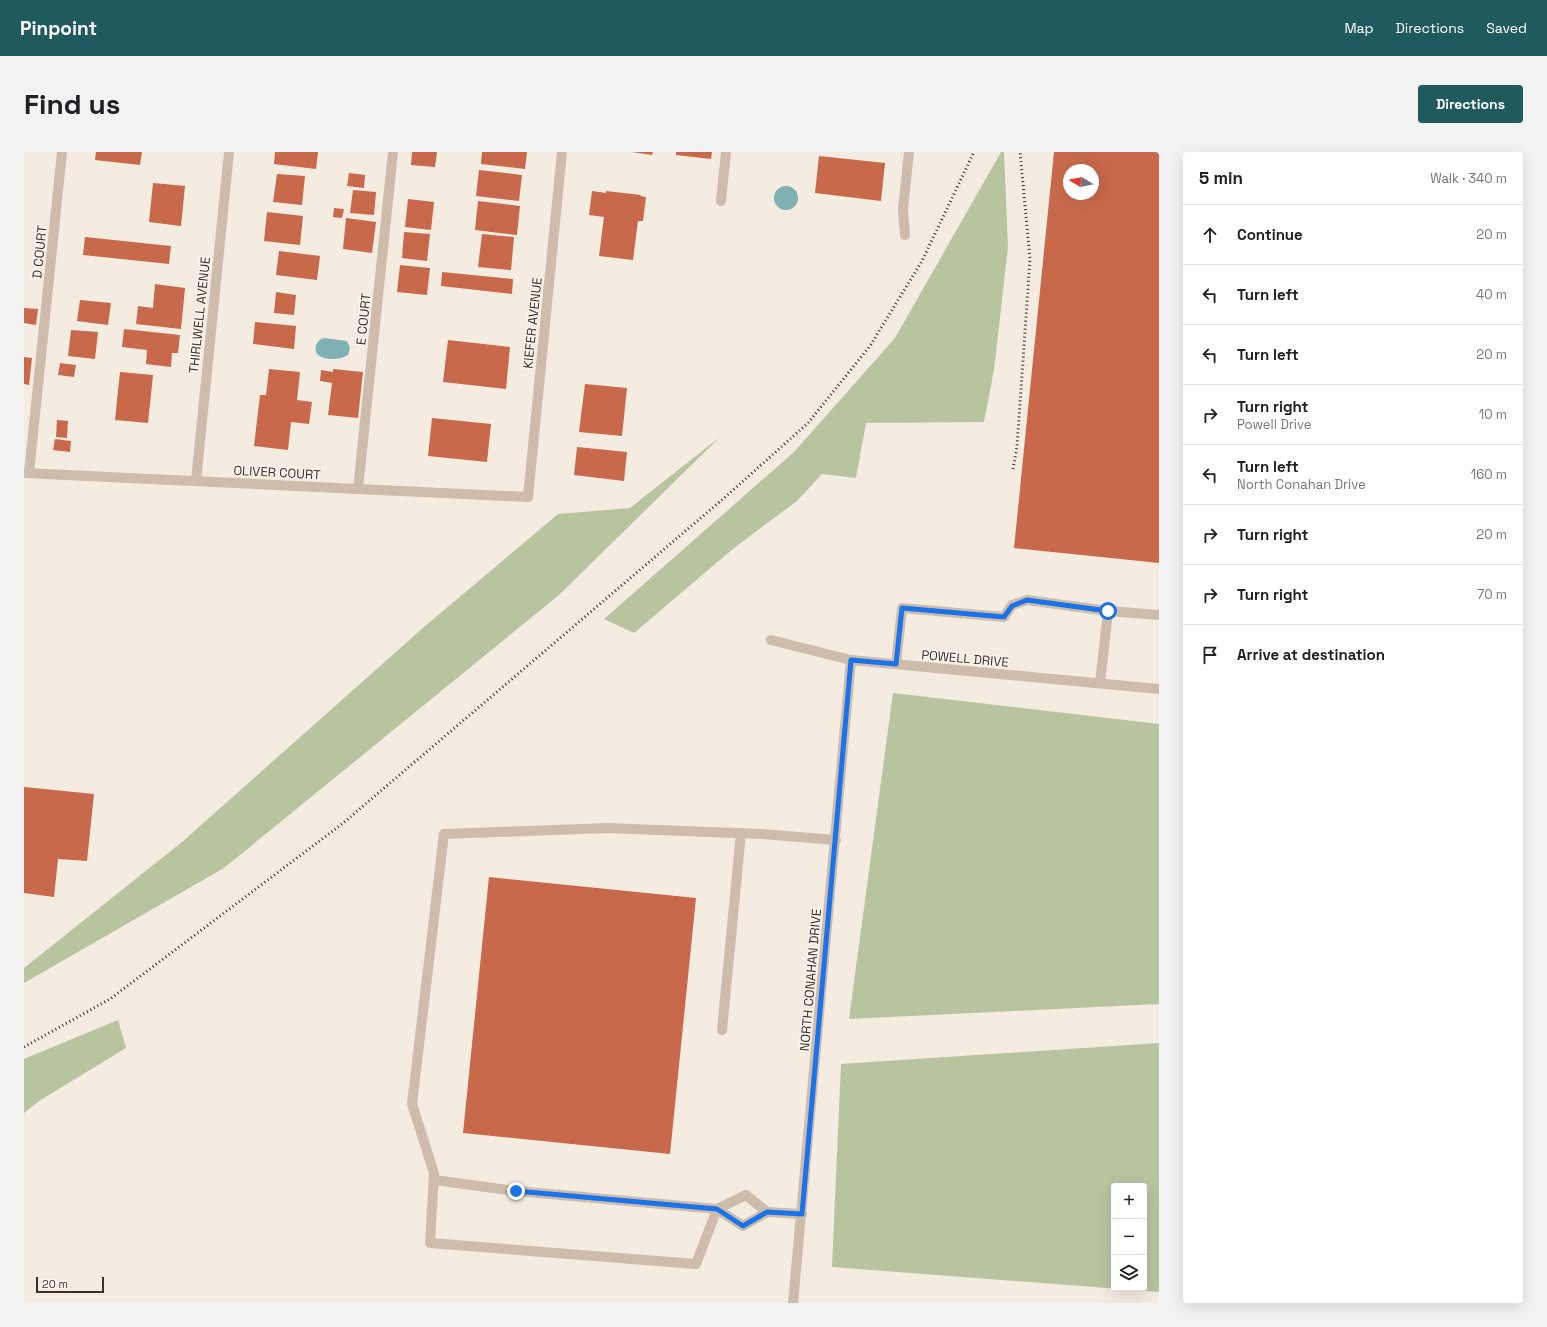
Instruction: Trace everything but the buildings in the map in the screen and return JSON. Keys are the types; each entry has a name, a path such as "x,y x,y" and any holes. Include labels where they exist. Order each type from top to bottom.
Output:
{"street":[{"name":"D COURT","path":"27,473 62,152"},
{"name":"THIRLWELL AVENUE","path":"196,481 229,152"},
{"name":"E COURT","path":"358,489 393,152"},
{"name":"KIEFER AVENUE","path":"528,497 562,152"},
{"path":"721,201 726,152"},
{"path":"905,235 903,209 909,152"},
{"name":"OLIVER COURT","path":"27,473 528,497"},
{"path":"896,664 902,608 1004,617 1012,606 1027,600 1108,611 1159,615"},
{"path":"1100,683 1108,611"},
{"name":"POWELL DRIVE","path":"772,640 851,660 1159,689"},
{"name":"NORTH CONAHAN DRIVE","path":"793,1303 836,840 851,660"},
{"path":"767,1212 746,1195 717,1209 696,1264 430,1243 434,1173 412,1104 444,834 608,828 740,833 836,840"},
{"path":"722,1030 740,833"},
{"path":"434,1180 516,1191 717,1209 743,1226 767,1212 802,1214"}],"green space":[{"path":"1001,152 1004,152 1008,247 994,370 984,422 866,423 856,478 822,474 797,501 734,548 634,633 604,619 794,452 895,338"},
{"path":"720,437 559,595 224,868 24,983 24,968 182,842 424,627 558,514 630,508"},
{"path":"893,693 1159,724 1159,1004 849,1019"},
{"path":"118,1020 126,1048 39,1101 24,1113 24,1059"},
{"path":"1159,1043 1159,1292 1146,1291 1147,1183 1111,1183 1111,1288 832,1267 841,1064"}],"water":[{"path":"786,186 795,189 798,198 795,207 786,210 777,207 774,198 777,189"},
{"path":"324,338 347,341 350,348 348,355 338,359 331,359 318,355 315,349 316,346 321,339"}],"railway":[{"path":"24,1047 110,999 342,824 723,499 808,423 870,346 922,261 974,152"},
{"path":"1013,469 1017,447 1030,259 1020,152"}],"route":[{"path":"516,1191 717,1209 743,1226 767,1212 802,1214 851,660 896,664 902,608 1004,617 1012,606 1027,600 1108,611"}]}
